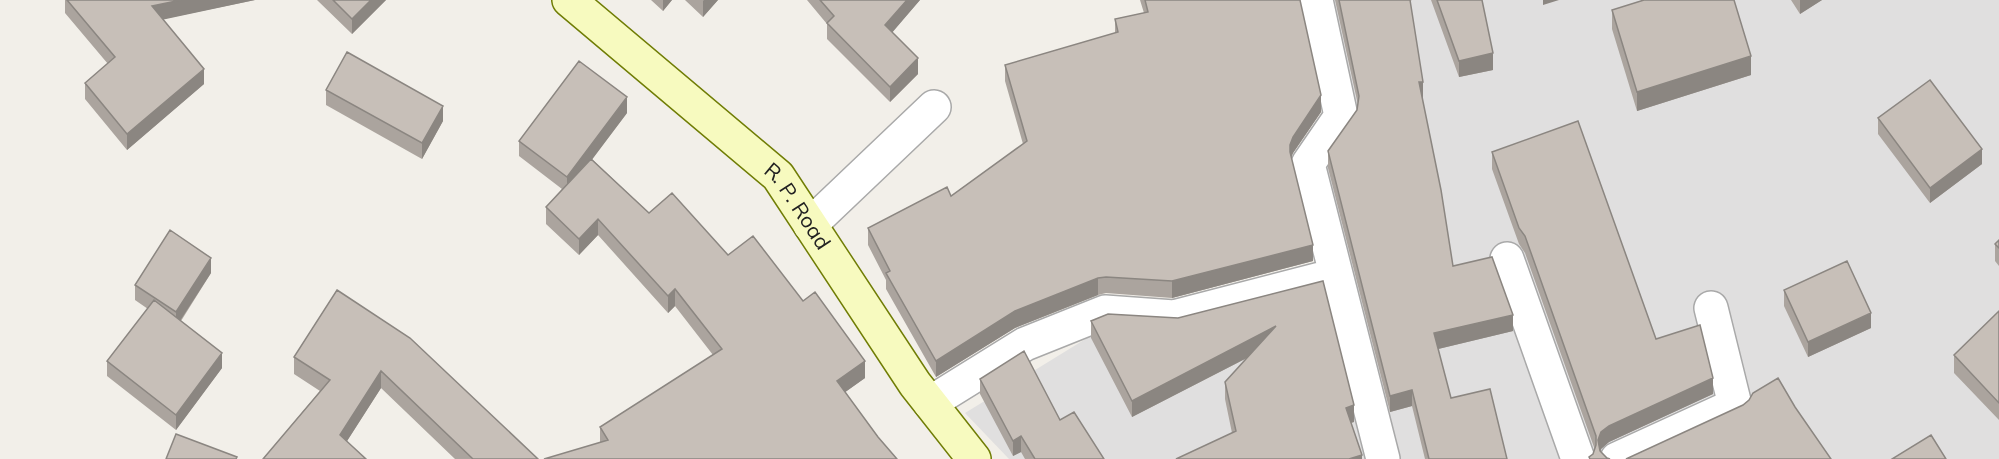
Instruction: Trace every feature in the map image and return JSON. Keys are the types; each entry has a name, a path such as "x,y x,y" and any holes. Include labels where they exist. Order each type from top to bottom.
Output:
{"street":[{"path":"1316,0 1341,116 1308,164 1383,459"},
{"name":"R. P. Road","path":"584,5 778,176 915,384 974,459"},
{"path":"810,225 934,107"},
{"path":"1507,259 1578,459"},
{"path":"930,403 1025,344 1105,312 1174,317 1336,275"},
{"path":"1617,459 1735,405 1711,308"}],"shaded area":[{"path":"1329,0 1999,0 1999,459 1395,459 1319,163 1354,123"},
{"path":"1327,289 1379,459 1009,459 965,413 1105,327"}],"building":[{"path":"67,0 181,0 152,6 204,69 127,134 85,83 115,57"},
{"path":"333,0 371,0 352,19"},
{"path":"820,0 907,0 885,25 918,58 890,87 827,23 834,16"},
{"path":"1145,0 1300,0 1321,95 1293,137 1290,152 1313,245 1172,281 1098,278 1015,311 936,361 886,273 890,271 868,228 947,187 951,196 1027,141 1005,65 1118,32 1115,19 1148,12"},
{"path":"1339,0 1410,0 1423,82 1419,82 1441,190 1453,266 1492,257 1513,315 1434,333 1451,398 1490,389 1507,459 1429,459 1412,390 1390,396 1328,151 1357,110 1359,96"},
{"path":"1437,0 1482,0 1493,53 1459,61"},
{"path":"1644,0 1734,0 1751,56 1637,92 1612,10"},
{"path":"347,52 443,106 422,143 326,90"},
{"path":"579,61 627,97 567,177 519,141"},
{"path":"1930,80 1982,149 1930,188 1878,118"},
{"path":"1578,121 1656,339 1700,325 1713,378 1609,426 1601,432 1598,440 1600,451 1610,459 1590,459 1589,457 1593,454 1596,445 1596,436 1525,236 1519,228 1492,152"},
{"path":"591,159 649,213 672,193 728,255 753,236 803,301 815,292 865,361 837,381 897,459 544,459 608,440 600,427 722,349 675,289 668,296 598,219 579,239 546,207"},
{"path":"170,230 211,258 176,312 135,285"},
{"path":"1847,261 1871,313 1808,342 1784,290"},
{"path":"1323,281 1354,405 1346,408 1362,455 1349,459 1176,459 1236,431 1225,382 1276,326 1132,401 1091,321 1108,314 1178,318"},
{"path":"337,290 410,338 538,459 473,459 381,371 340,435 366,459 263,459 330,380 294,357"},
{"path":"154,300 222,353 176,415 107,361"},
{"path":"1999,311 1999,403 1954,355"},
{"path":"1024,351 1060,420 1074,412 1104,459 1035,459 1021,436 1013,441 980,379"},
{"path":"1778,378 1831,459 1626,459 1743,405 1753,393"},
{"path":"176,434 237,457 236,459 166,459"},
{"path":"1931,435 1946,459 1892,459"}]}
